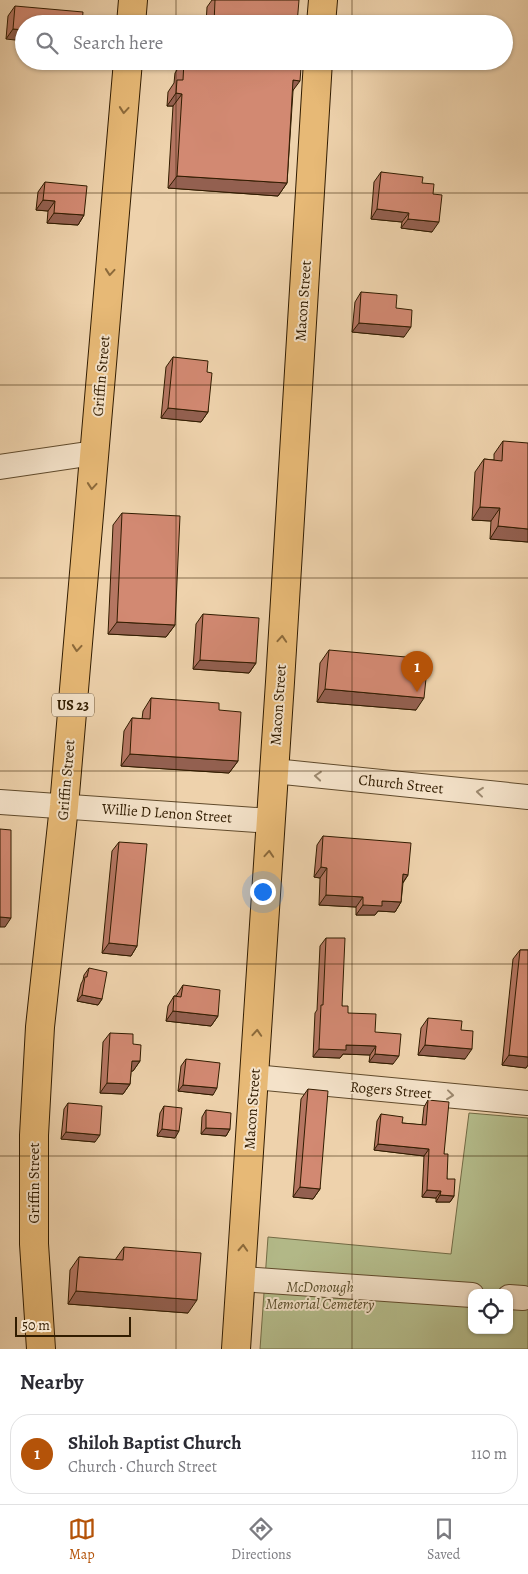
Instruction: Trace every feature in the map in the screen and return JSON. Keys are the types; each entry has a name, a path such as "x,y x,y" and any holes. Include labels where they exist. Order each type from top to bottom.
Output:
{"main road":[{"path":"133,15 134,0"},
{"path":"321,15 322,0"},
{"name":"Griffin Street","path":"41,1349 34,1244 34,1136 40,1028 64,806 127,70"},
{"name":"Macon Street","path":"236,1349 317,70"}],"street":[{"path":"0,467 94,453"},
{"name":"Church Street","path":"274,772 528,797"},
{"name":"Willie D Lenon Street","path":"0,802 271,821"},
{"name":"Rogers Street","path":"254,1077 528,1103"},
{"path":"241,1279 468,1295"}],"green space":[{"name":"McDonough Memorial Cemetery","path":"469,1113 528,1118 528,1349 260,1349 268,1237 451,1254"}],"building":[{"path":"215,0 299,0 298,15 214,15"},
{"path":"15,6 83,12 83,15 15,15 15,29 13,29"},
{"path":"184,70 301,70 300,81 293,80 287,183 177,176 182,94 176,93 177,80 183,80"},
{"path":"381,172 423,177 422,183 434,184 433,194 442,195 439,222 408,219 409,213 377,209"},
{"path":"45,182 87,186 84,215 54,213 55,201 43,200"},
{"path":"361,292 397,295 396,308 412,310 411,327 359,323"},
{"path":"173,357 208,361 207,372 212,373 208,412 168,408"},
{"path":"503,441 528,443 528,529 498,526 500,508 480,507 484,459 502,461"},
{"path":"122,513 180,516 175,625 117,622"},
{"path":"203,614 259,618 256,663 200,660"},
{"path":"329,650 428,659 424,698 325,689"},
{"path":"151,698 219,703 219,710 241,712 238,761 130,754 132,718 150,719"},
{"path":"0,829 11,830 11,918 0,917"},
{"path":"323,836 411,843 408,875 403,874 401,902 382,901 382,906 363,905 363,897 326,895 327,868 321,867"},
{"path":"119,842 147,844 137,946 109,943"},
{"path":"326,938 345,938 342,1006 348,1006 348,1013 376,1014 375,1032 401,1034 399,1056 375,1054 376,1046 346,1045 346,1050 319,1049"},
{"path":"520,950 528,950 528,1057 509,1055"},
{"path":"89,968 107,972 102,999 82,995 85,977 87,977"},
{"path":"183,985 220,990 218,1016 173,1011 174,996 181,997"},
{"path":"428,1018 462,1021 461,1030 473,1031 472,1049 425,1045"},
{"path":"110,1033 133,1034 133,1044 141,1045 140,1061 132,1061 130,1084 107,1083"},
{"path":"186,1059 220,1063 217,1088 183,1085"},
{"path":"308,1089 328,1091 320,1189 300,1187"},
{"path":"428,1100 449,1102 444,1154 448,1154 447,1179 455,1179 454,1196 440,1195 441,1191 427,1190 429,1149 378,1144 381,1114 403,1117 402,1123 426,1125"},
{"path":"68,1103 102,1106 100,1135 66,1132"},
{"path":"164,1106 182,1108 179,1131 162,1129"},
{"path":"206,1110 231,1113 230,1129 206,1128"},
{"path":"124,1247 201,1253 197,1300 76,1291 79,1257 123,1260"}],"place":[{"name":"Shiloh Baptist Church","path":"417,692"}]}
